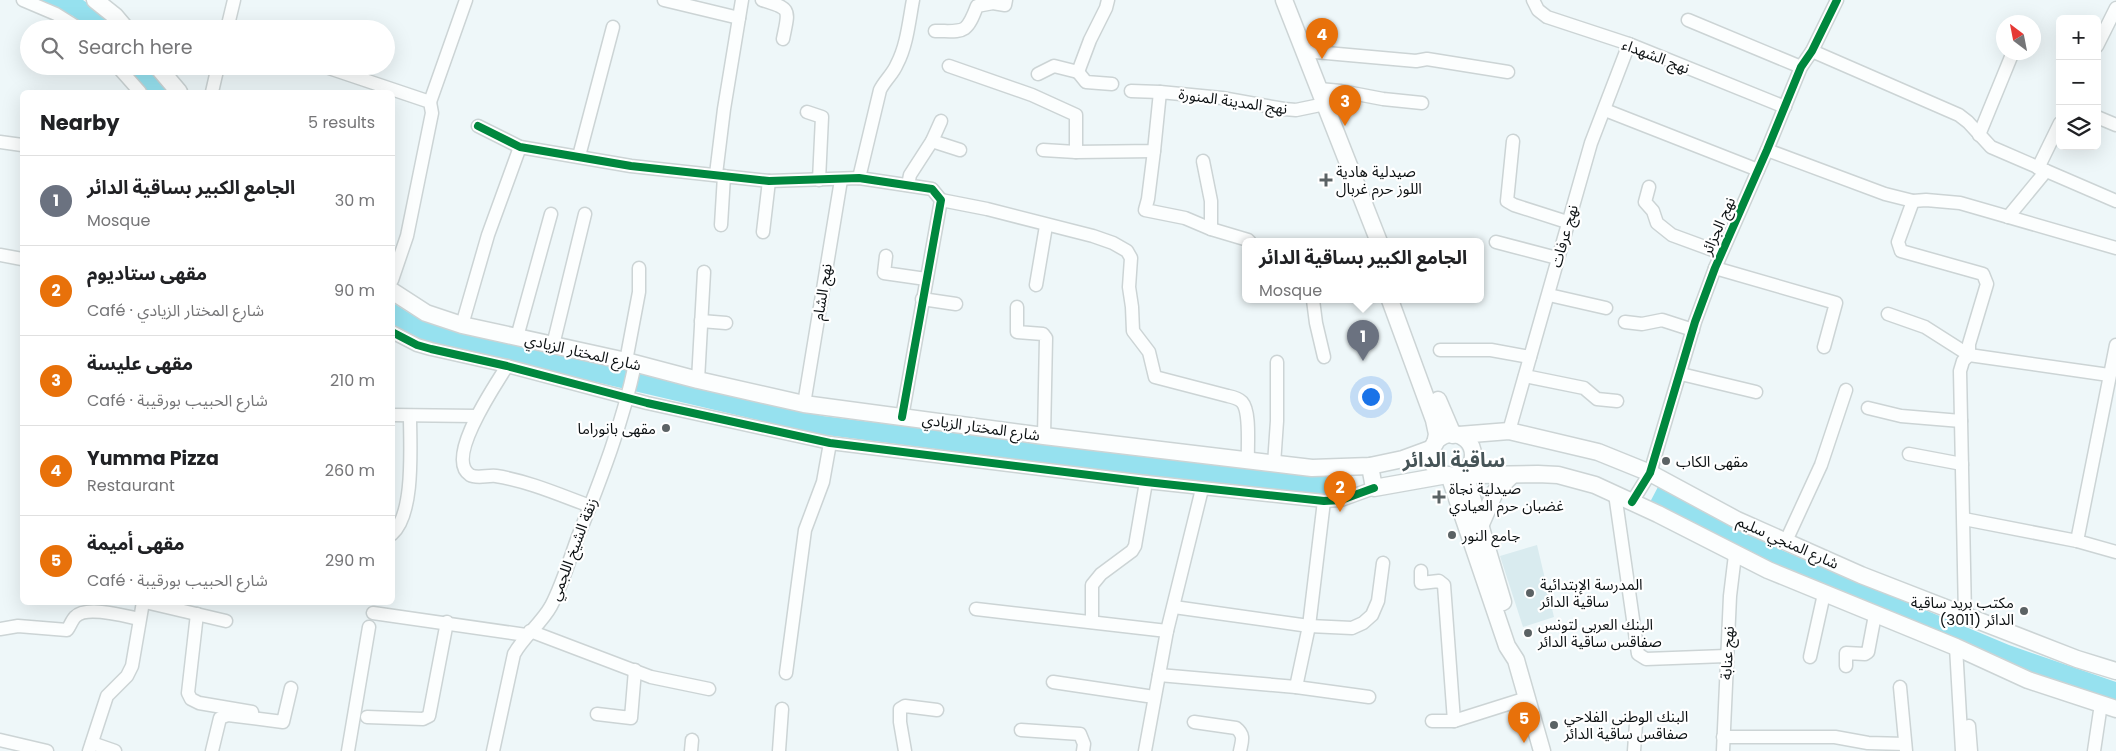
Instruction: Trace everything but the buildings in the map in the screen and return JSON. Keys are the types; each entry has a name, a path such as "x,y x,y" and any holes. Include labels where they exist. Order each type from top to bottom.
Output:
{"main road":[{"path":"95,0 118,20"},
{"path":"1276,0 1321,100 1378,238"},
{"path":"1284,0 1304,51 1367,238"},
{"path":"165,75 177,90"},
{"name":"شارع المختار الزيادي","path":"395,293 426,313 462,325 630,362 698,380 804,404 1044,436 1312,468 1370,466 1403,460 1434,446"},
{"path":"1391,303 1434,420 1437,434 1432,458 1435,467 1448,475 1457,494 1507,646 1516,660"},
{"path":"1402,303 1442,412 1456,435 1467,441 1472,450 1473,460 1468,469 1468,484 1516,644 1516,660 1542,751"},
{"name":"شارع المنجي سليم","path":"1456,435 1509,431 1598,452 1650,473 1738,520 1861,575 2077,658 2116,671"},
{"path":"1434,446 1444,436 1456,435"},
{"path":"1370,466 1374,488 1448,475 1458,475 1468,469"},
{"path":"1468,469 1477,475 1558,475 1595,485 1735,555 1824,594 1960,649 2028,680 2108,707"},
{"path":"1480,524 1495,492 1512,474"}],"street":[{"path":"24,0 66,20"},
{"path":"231,20 234,0"},
{"path":"395,271 407,236 416,200 432,113 430,102 466,0"},
{"path":"664,0 740,18"},
{"path":"721,225 720,175 724,109 742,0"},
{"path":"762,0 782,6 786,10 788,15 783,39"},
{"path":"860,178 880,90 886,78 897,65 904,44 913,0"},
{"path":"935,31 961,31 970,25 973,3 993,3 1005,6 1006,0"},
{"path":"1078,72 1108,0"},
{"name":"نهج الشهداء","path":"1532,0 1538,10 1547,17 1629,44 1785,107"},
{"name":"نهج الجزائر","path":"1632,502 1650,473 1693,330 1721,253 1767,150 1801,67 1812,51 1837,0"},
{"path":"2101,38 2116,8"},
{"path":"1688,20 1801,67"},
{"path":"579,156 613,27"},
{"name":"نهج عرفات","path":"1509,431 1567,222 1579,189 1590,143 1629,44"},
{"path":"1304,51 1416,61 1427,59 1508,72"},
{"path":"1812,51 1959,115 1968,122 1991,148 2116,201"},
{"path":"1979,135 2010,60"},
{"path":"949,66 1032,95 1076,115 1076,152"},
{"path":"1038,74 1054,66 1078,72 1086,82 1112,84"},
{"path":"126,75 138,90"},
{"path":"212,90 216,75"},
{"path":"350,75 394,90"},
{"path":"395,90 430,102"},
{"path":"1131,91 1160,92"},
{"name":"نهج المدينة المنورة","path":"1211,229 1185,218 1145,210 1148,199 1160,92 1222,98 1296,110 1341,91 1383,100 1422,102"},
{"path":"1604,110 1758,170"},
{"path":"807,112 822,117 819,180"},
{"path":"2101,120 2116,126"},
{"path":"908,185 910,175 932,141 942,121"},
{"path":"478,126 520,147 569,157 579,156 648,168 769,181 860,178 932,189 941,200 987,209 1046,226 1093,236 1127,250 1131,258 1129,287 1133,331 1149,352 1155,377 1233,397 1244,404 1247,415 1248,461"},
{"path":"2008,218 2042,169 2056,133"},
{"path":"932,141 960,150"},
{"path":"1513,141 1507,201 1567,222"},
{"path":"0,142 20,145"},
{"path":"462,325 488,235 520,147"},
{"path":"1043,150 1076,152 1154,151"},
{"path":"1767,150 1885,194 1913,200 1960,203 2116,248"},
{"path":"1202,161 1211,201 1211,229 1242,238"},
{"name":"نهج الشام","path":"804,404 841,180"},
{"path":"763,232 769,181"},
{"path":"1649,187 1645,202 1653,211 1657,223 1672,235 1721,253"},
{"path":"902,417 941,200"},
{"path":"1913,200 1898,242 1901,251 1983,274 1987,284 1969,344 1968,355 1963,361 1960,371 1966,616"},
{"path":"517,337 551,214"},
{"path":"553,345 585,214"},
{"path":"1036,285 1046,226"},
{"path":"1496,242 1557,258"},
{"path":"0,255 20,258"},
{"path":"886,256 884,273 926,279"},
{"name":"زنقة الشيخ اللجمي","path":"493,751 514,654 528,632 546,614 554,599 590,506 628,398 630,362 639,292 639,268"},
{"path":"1715,268 1836,303 1824,346"},
{"path":"698,380 704,272"},
{"path":"1548,295 1606,308"},
{"path":"922,299 956,304"},
{"path":"1313,303 1324,357"},
{"path":"1017,307 1017,332 1043,334 1046,338 1044,436"},
{"path":"1888,314 1925,327 1968,355 2109,375"},
{"path":"1625,322 1642,324 1662,320 1693,330"},
{"path":"702,321 726,323"},
{"path":"395,334 417,345 507,366 628,398 764,430 830,443 1202,489 1324,501 1341,500 1374,488"},
{"path":"2077,541 2096,454 2116,345"},
{"path":"1440,350 1491,350 1530,357"},
{"path":"1274,464 1277,421 1276,362"},
{"path":"507,366 476,416 465,448 465,469 475,477 492,476 522,482 590,506"},
{"path":"1681,374 1756,392"},
{"path":"1525,376 1584,388 1597,399 1617,401"},
{"path":"1786,541 1821,465 1846,390"},
{"path":"1868,408 1901,416 1961,420"},
{"path":"395,415 476,416"},
{"path":"395,531 399,528 408,498 410,416"},
{"path":"786,673 805,530 822,482 830,443"},
{"path":"1909,454 1962,464"},
{"path":"1092,622 1092,585 1101,574 1132,551 1135,546 1146,482"},
{"path":"1145,751 1167,631 1202,489"},
{"path":"1615,494 1638,654 1646,659 1726,656"},
{"path":"1296,687 1309,626 1324,501"},
{"path":"1964,519 2077,541 2116,552"},
{"name":"نهج عنابة","path":"1723,751 1726,656 1735,555"},
{"path":"1174,607 1309,626 1352,628 1363,623 1372,614 1378,601 1383,563"},
{"path":"1421,571 1421,583 1439,582 1444,584 1454,721"},
{"path":"1810,657 1824,594"},
{"path":"115,751 90,747 107,696 127,676 132,666 139,619 143,605"},
{"path":"157,605 226,621"},
{"path":"976,609 1167,631"},
{"path":"0,629 18,626 66,630 75,616 85,612 98,612 139,619"},
{"path":"373,612 528,632 651,677 709,689"},
{"path":"197,614 188,693 191,699 199,703 252,712"},
{"path":"1846,666 1846,653 1865,654 1868,652 1875,615"},
{"path":"367,717 423,719 429,716 447,622"},
{"path":"348,751 369,627"},
{"path":"1960,649 1962,751"},
{"path":"1960,649 1971,751"},
{"path":"597,714 631,718 635,670"},
{"path":"1159,675 1296,687 1369,698"},
{"path":"1053,682 1154,697"},
{"path":"1723,737 1835,737 1906,747 1900,687"},
{"path":"212,751 220,718 228,715 284,722 291,688"},
{"path":"1432,721 1454,721 1527,698"},
{"path":"905,751 900,722 900,709 905,706 937,710"},
{"path":"2094,751 2108,707"},
{"path":"779,751 782,709"},
{"path":"1194,722 1236,728 1241,732 1243,738 1240,751"},
{"path":"1634,751 1636,724"},
{"path":"1021,730 1080,734 1084,744 1083,751"},
{"path":"0,740 47,751"}],"shaded area":[{"name":"المدرسة الإبتدائية ساقية الدائر","path":"1537,545 1554,617 1523,627 1500,556"}],"water":[{"path":"35,0 83,0 107,20 78,20"},
{"path":"132,75 157,75 169,90 144,90"},
{"path":"395,304 409,313 436,325 823,416 1308,476 1344,475 1348,494 1329,496 1148,476 818,434 433,344 415,338 395,326"},
{"path":"1659,485 1772,546 2009,645 2116,682 2116,703 2035,677 1765,564 1649,504"}],"cycle path":[{"path":"1632,502 1650,473 1695,322 1715,268 1801,67 1812,51 1837,0"},
{"path":"478,126 520,147 631,166 769,181 859,178 932,189 941,200 902,417"},
{"path":"395,334 417,345 431,349 507,366 647,403 830,443 1146,482 1324,501 1341,500 1374,488"}],"place":[{"name":"Yumma Pizza","path":"1322,59"},
{"name":"مقهى عليسة","path":"1345,126"},
{"name":"صيدلية هادية اللوز حرم غربال","path":"1326,180"},
{"name":"الجامع الكبير بساقية الدائر","path":"1363,361"},
{"name":"مقهى بانوراما","path":"666,428"},
{"name":"مقهى الكاب","path":"1666,461"},
{"name":"صيدلية نجاة غضبان حرم العيادي","path":"1439,497"},
{"name":"مقهى ستاديوم","path":"1340,512"},
{"name":"جامع النور","path":"1452,535"},
{"name":"المدرسة الإبتدائية ساقية الدائر","path":"1530,593"},
{"name":"مكتب بريد ساقية الدائر (3011)","path":"2024,611"},
{"name":"البنك العربي لتونس صفاقس ساقية الدائر","path":"1528,633"},
{"name":"البنك الوطني الفلاحي صفاقس ساقية الدائر","path":"1554,725"},
{"name":"مقهى أميمة","path":"1524,743"}],"district":[{"name":"ساقية الدائر","path":"1454,460"}]}
